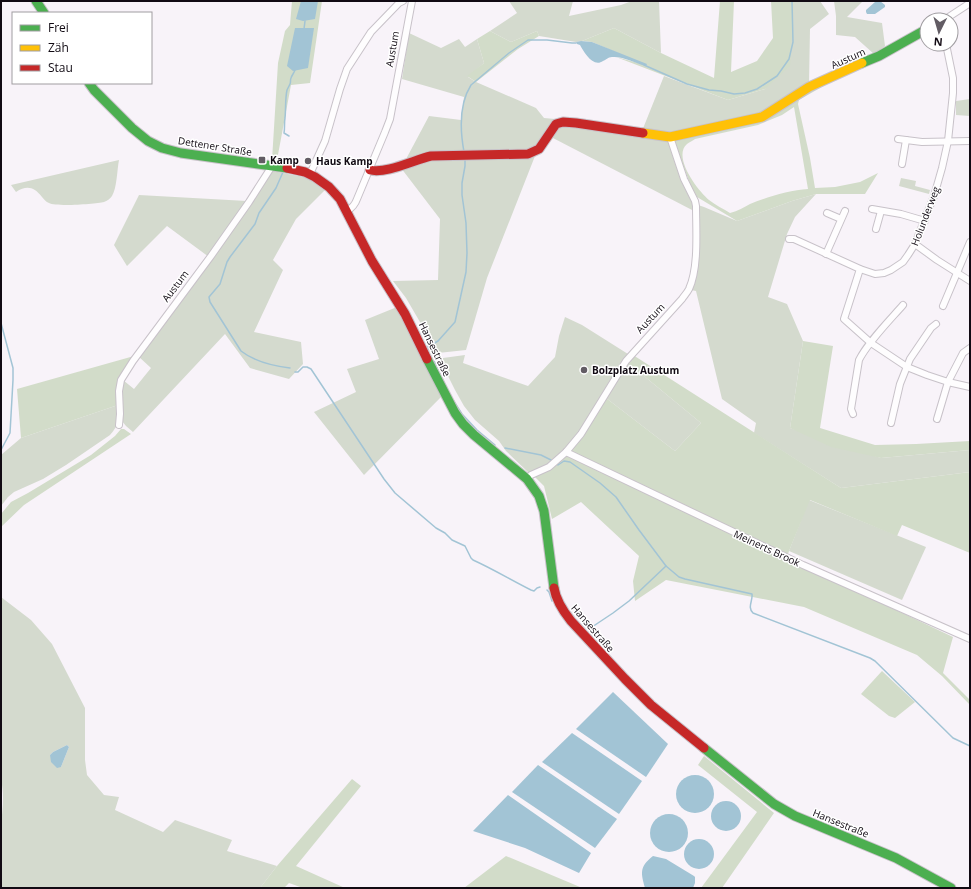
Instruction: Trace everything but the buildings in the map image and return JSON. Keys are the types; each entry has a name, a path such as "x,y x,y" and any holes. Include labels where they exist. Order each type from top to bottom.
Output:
{"street":[{"path":"36,1 43,12"},
{"name":"Austum","path":"310,174 325,141 347,69 371,32 403,1"},
{"name":"Austum","path":"347,211 355,204 390,119 412,1"},
{"path":"956,12 970,3"},
{"name":"Austum","path":"370,170 374,172 401,166 431,156 528,154 539,149 556,124 563,122 670,137 762,117 809,87 879,56 919,34"},
{"name":"Holunderweg","path":"789,239 875,274 884,273 891,270 903,262 915,244 925,221 934,196 948,141 953,78 948,52"},
{"name":"Dettener Straße","path":"90,84 135,132 145,140 159,147 177,152 272,166 310,174 330,187 347,211"},
{"name":"Austum","path":"526,479 531,475 549,467 566,452 582,434 626,361 682,299 688,290 692,278 696,251 696,206 682,173 670,137"},
{"path":"898,139 922,142 970,141"},
{"path":"902,164 906,140"},
{"name":"Austum","path":"119,426 119,391 121,380 137,355 230,230 272,166"},
{"path":"872,209 901,214 925,221"},
{"name":"Hansestraße","path":"347,211 372,261 405,314 455,413 474,435 526,479 534,488 542,503 555,595 563,611 575,626 639,693 668,720 774,804 795,816 896,858 951,888"},
{"path":"826,254 845,211"},
{"path":"876,229 881,211"},
{"path":"827,213 841,219"},
{"path":"943,306 970,242"},
{"path":"915,244 970,281"},
{"path":"860,269 844,319 870,343 907,367 948,382 970,387"},
{"path":"853,414 851,409 859,360 870,343 903,305"},
{"path":"891,423 900,384 910,359 931,328 936,324"},
{"path":"937,419 948,382 963,353 970,348"},
{"name":"Meinerts Brook","path":"566,452 803,565 970,639"}],"shaded area":[{"path":"509,1 573,1 569,16 621,5 632,1 659,1 661,53 614,28 576,42 539,36 537,31 511,42 490,31 517,13"},
{"path":"794,1 820,1 829,14 810,29 809,84 760,114 675,133 642,131 664,76 728,100 765,89"},
{"path":"834,1 863,1 847,17 882,23 885,46 874,54 855,37 836,35"},
{"path":"409,33 441,48 459,39 465,47 477,39 484,63 468,77 476,82 536,108 544,118 555,119 547,134 535,148 522,151 405,161 429,116 461,120 464,97 402,79"},
{"path":"970,99 970,116 956,115 956,101"},
{"path":"564,123 666,139 669,143 692,202 694,211 551,137 558,125"},
{"path":"535,156 487,278 466,350 438,353 406,298 393,281 438,280 440,219 401,168 425,159"},
{"path":"119,160 114,193 104,202 76,205 53,204 47,202 33,189 24,188 16,192 11,185"},
{"path":"272,171 304,177 326,189 296,219 273,260 283,270 254,332 301,342 303,364 289,379 250,368 225,334 133,432 122,421 121,387 123,380 134,389 151,368 138,356"},
{"path":"901,178 916,181 915,186 930,190 929,194 899,186"},
{"path":"816,194 795,217 787,234 768,297 787,304 803,341 790,428 881,458 970,450 970,472 841,488 754,433 756,423 722,399 696,291 691,290 698,205 737,221"},
{"path":"139,195 247,201 209,257 167,226 127,266 114,245"},
{"path":"397,307 441,397 364,475 314,412 356,392 347,369 379,359 365,320"},
{"path":"565,317 582,325 628,354 622,361 581,433 547,466 530,474 506,451 499,441 475,420 464,406 440,360 443,358 465,355 463,363 528,386 555,357 559,336"},
{"path":"627,362 701,423 675,451 606,398"},
{"path":"118,405 117,424 110,435 43,479 14,492 1,506 1,455 21,438"},
{"path":"809,500 926,547 902,600 789,551"},
{"path":"1,597 31,620 52,644 85,708 85,760 87,775 104,795 119,797 115,810 163,832 175,820 232,840 227,851 277,866 260,888 1,888 3,798 1,780","holes":["67,745 69,747 61,767 50,755"]}],"green space":[{"path":"292,1 322,1 310,83 291,85 277,160 272,160 278,63 285,31 290,25"},
{"path":"720,1 734,1 731,72 757,61 773,38 771,1 794,1 790,66 765,89 728,100 616,57 646,65 592,42 582,41 614,28 661,53 714,78"},
{"path":"490,31 511,42 537,31 539,36 518,49 476,82 467,76 484,63 477,39"},
{"path":"827,84 799,100 798,104 815,188 835,187 860,182 878,173 865,194 816,194 737,221 697,197 691,186 674,142 676,138 736,126 808,91","holes":["794,107 808,189 771,196 730,213 711,202 693,182 684,165 683,150 687,144 695,139 758,125 782,115"]},
{"path":"803,341 833,346 820,428 875,445 970,441 970,450 881,458 831,447 790,428"},
{"path":"633,355 841,488 970,472 970,553 902,525 897,536 810,500 786,561 953,637 943,673 970,700 970,705 942,676 917,655 804,607 666,580 635,601 633,581 639,556 581,502 552,519 544,486 534,476 550,468 606,398 675,451 701,423 627,362"},
{"path":"134,356 125,369 118,405 21,438 17,389"},
{"path":"121,429 124,429 131,434 24,505 1,527 1,514 11,502 91,455 115,436"},
{"path":"882,671 915,702 895,718 889,716 861,694"},
{"path":"704,756 774,813 722,888 701,888 757,812 698,765"},
{"path":"352,779 361,786 296,866 345,888 303,888 289,883 284,888 260,888 277,866"},
{"path":"506,856 580,887 582,888 464,888"}],"water":[{"path":"301,1 318,1 315,19 303,21 296,19"},
{"path":"877,1 880,1 885,5 885,7 875,14 867,14 866,10"},
{"path":"295,28 314,28 308,68 293,71 287,66"},
{"path":"576,42 592,42 647,64 646,66 616,57 611,57 599,63 592,61"},
{"path":"613,692 668,744 646,777 576,729"},
{"path":"572,733 642,781 619,814 542,762"},
{"path":"67,745 69,747 61,767 57,768 51,762 50,755"},
{"path":"538,765 617,819 595,848 512,792"},
{"path":"691,775 699,775 709,780 713,787 713,801 709,808 699,813 691,813 681,808 679,805 676,798 676,790 681,780 684,778"},
{"path":"508,795 591,853 579,873 525,848 473,831"},
{"path":"726,801 737,805 741,816 737,827 726,831 715,827 711,816 715,805"},
{"path":"665,814 673,814 685,823 688,833 685,843 679,849 673,852 665,852 653,843 650,837 650,829 659,817"},
{"path":"699,839 705,840 713,848 713,860 705,868 699,869 693,868 685,860 684,854 685,848 693,840"},
{"path":"653,856 666,859 694,876 695,883 693,888 645,888 642,870 648,860"}],"waterway":[{"path":"644,65 687,84 709,90 734,94 745,93 757,89 777,76 789,59 793,42 792,1"},
{"path":"304,29 305,21"},
{"path":"464,152 461,126 462,109 464,100 471,85 509,53 528,40 576,43"},
{"path":"289,136 284,133 286,97 287,90 295,70"},
{"path":"433,344 438,341 455,322 466,272 466,223 462,195 465,159"},
{"path":"283,172 276,188 259,213 255,224 227,262 220,284 209,297 210,302 241,351 246,355 264,363 290,368"},
{"path":"1,323 13,368 10,433 1,450"},
{"path":"428,346 429,350"},
{"path":"434,361 449,393"},
{"path":"295,372 298,372 303,367 311,369 384,479 395,493 436,528 445,533 452,540 465,546 473,560 531,590 534,591 540,587"},
{"path":"453,400 462,414 477,430 495,445"},
{"path":"505,448 541,455 553,461"},
{"path":"556,463 558,465 564,461 570,462 600,483 616,497 666,566 679,577 752,594 750,608 753,613 870,658 875,661 953,738 970,746"},
{"path":"592,627 629,601 666,566"},
{"path":"547,590 552,601"}],"traffic: fast":[{"path":"36,1 43,12"},
{"path":"862,63 879,56 919,34"},
{"path":"90,84 132,128 148,141 162,148 181,153 287,168"},
{"path":"427,359 455,413 463,424 527,479 539,496 544,511 554,588"},
{"path":"704,748 774,804 795,816 896,858 951,888"}],"traffic: slow":[{"path":"643,133 670,137 762,117 809,87 862,63"}],"traffic: jam":[{"path":"370,170 384,170 431,156 528,154 539,149 556,124 563,122 643,133"},
{"path":"287,168 305,172 315,177 329,187 340,199 372,261 405,314 427,359"},
{"path":"554,588 560,605 571,621 625,679 651,705 704,748"}],"place":[{"name":"Kamp","path":"262,160"},
{"name":"Haus Kamp","path":"308,161"},
{"name":"Bolzplatz Austum","path":"584,370"}]}
